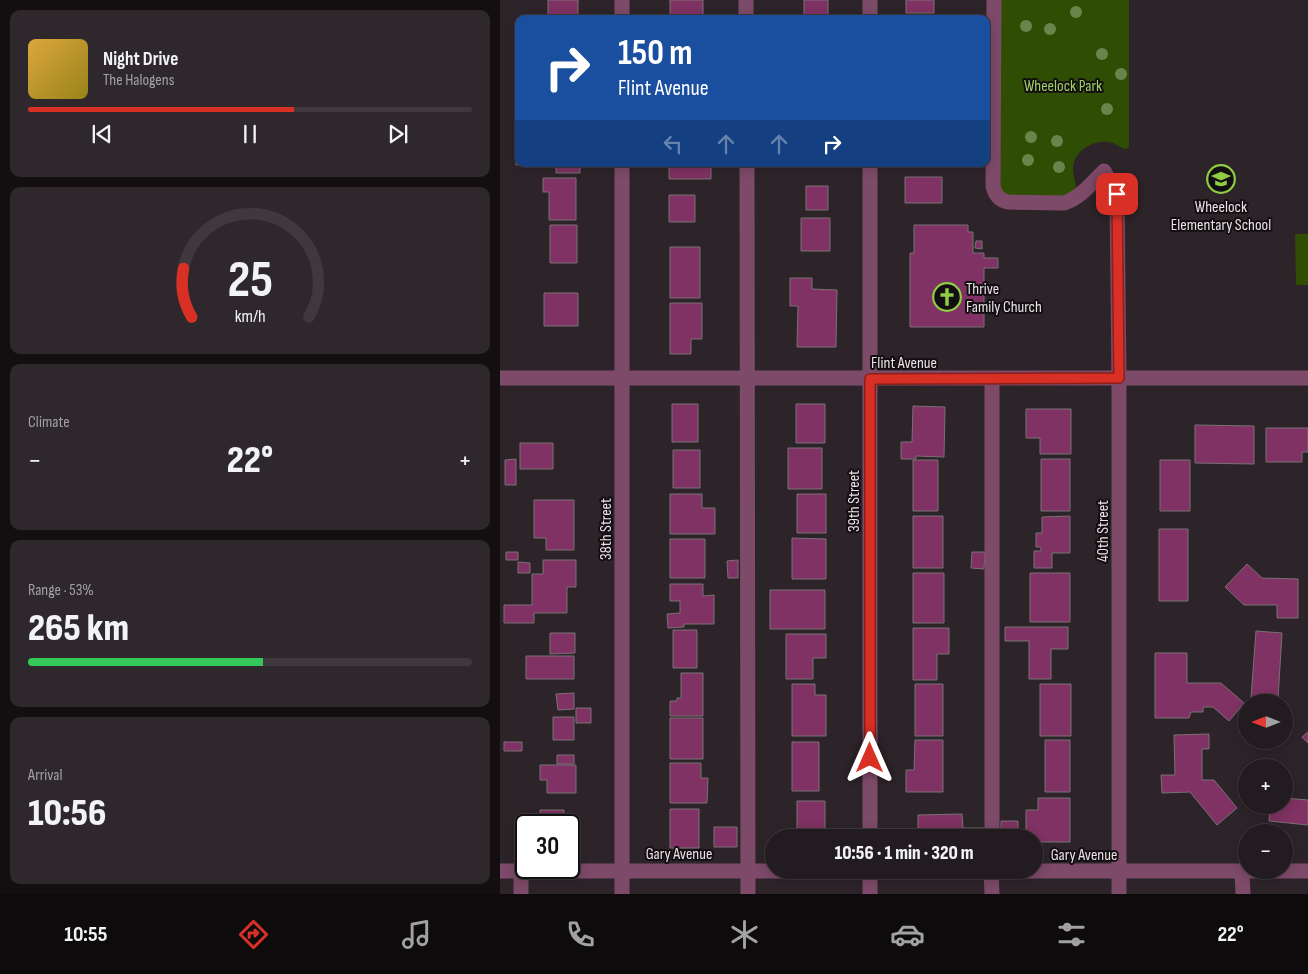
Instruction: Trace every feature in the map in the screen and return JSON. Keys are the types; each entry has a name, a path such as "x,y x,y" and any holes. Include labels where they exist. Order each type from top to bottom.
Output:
{"street":[{"path":"622,0 622,15"},
{"path":"746,0 746,15"},
{"path":"870,0 870,15"},
{"name":"40th Street","path":"994,0 994,192 1002,200 1008,202 1064,203 1083,192 1104,171 1117,194 1119,894"},
{"name":"38th Street","path":"622,167 622,894"},
{"path":"746,167 748,894"},
{"name":"39th Street","path":"870,167 870,829"},
{"name":"Flint Avenue","path":"500,378 1308,378"},
{"path":"992,379 992,829"},
{"name":"Gary Avenue","path":"1043,870 1238,871"},
{"name":"Gary Avenue","path":"500,871 515,871"},
{"name":"Gary Avenue","path":"580,871 765,871"},
{"name":"Gary Avenue","path":"1293,872 1308,872"},
{"path":"521,879 521,894"},
{"path":"870,879 870,894"},
{"path":"992,879 992,894"},
{"path":"1242,879 1242,894"}],"green space":[{"name":"Wheelock Park","path":"999,0 1129,0 1129,146 1125,149 1112,143 1103,142 1086,147 1081,151 1074,161 1073,167 1076,187 1069,196 1011,197 999,190"},
{"path":"1295,234 1308,234 1308,285 1296,285"}],"building":[{"path":"548,0 578,0 578,15 548,15"},
{"path":"670,0 703,0 703,15 670,15"},
{"path":"804,0 828,0 828,15 804,15"},
{"path":"906,0 934,0 934,13 906,13"},
{"path":"556,167 580,167 580,173 556,173"},
{"path":"669,167 711,167 711,179 669,179"},
{"path":"905,177 942,177 942,203 905,203"},
{"path":"543,178 576,178 576,220 549,220 549,192 543,192"},
{"path":"806,186 828,186 828,210 806,210"},
{"path":"669,195 695,195 695,222 669,222"},
{"path":"801,218 830,218 830,251 801,251"},
{"path":"550,225 577,225 577,263 550,263"},
{"name":"Thrive Family Church","path":"914,225 968,225 968,232 973,232 973,253 984,253 984,258 998,258 998,268 984,268 984,327 910,327 910,253 914,253"},
{"path":"976,241 982,241 982,249 975,248"},
{"path":"670,247 700,247 700,298 670,298"},
{"path":"790,278 812,278 812,289 837,290 836,347 797,347 798,306 790,306"},
{"path":"544,293 578,293 578,326 544,326"},
{"path":"670,303 702,303 702,339 691,339 691,354 670,354"},
{"path":"672,404 698,404 698,442 672,442"},
{"path":"796,404 825,404 825,443 796,443"},
{"path":"913,406 945,407 944,457 916,456 916,459 901,459 901,442 912,442"},
{"path":"1026,409 1071,409 1071,454 1040,454 1040,438 1026,438"},
{"path":"1195,425 1254,426 1254,464 1195,463"},
{"path":"1266,428 1308,428 1308,452 1302,452 1302,462 1266,462"},
{"path":"520,443 553,443 553,469 520,469"},
{"path":"788,448 822,448 822,489 788,489"},
{"path":"673,450 700,450 700,488 673,488"},
{"path":"516,459 516,485 505,485 505,460"},
{"path":"1041,459 1070,459 1070,511 1041,511"},
{"path":"913,460 938,460 938,511 913,511"},
{"path":"1160,460 1190,460 1190,511 1160,511"},
{"path":"670,494 702,494 702,508 715,508 715,534 670,534"},
{"path":"797,494 826,494 826,533 797,533"},
{"path":"534,500 574,500 574,550 546,550 546,538 534,538"},
{"path":"913,516 943,516 943,568 913,568"},
{"path":"1070,516 1070,553 1052,553 1052,568 1034,568 1034,551 1041,551 1041,547 1036,547 1036,533 1042,533 1042,517"},
{"path":"1159,529 1188,529 1188,601 1159,601"},
{"path":"792,538 826,539 826,579 792,579"},
{"path":"670,539 705,539 705,578 670,578"},
{"path":"506,552 518,552 518,560 506,560"},
{"path":"972,552 985,552 984,569 971,568"},
{"path":"543,560 576,560 576,587 567,587 567,613 534,613 534,623 504,623 504,605 532,605 532,574 543,574"},
{"path":"738,560 738,578 728,578 727,561"},
{"path":"518,562 530,563 530,573 518,573"},
{"path":"1247,564 1262,578 1298,579 1298,618 1277,618 1277,605 1244,605 1225,587"},
{"path":"913,573 944,573 944,623 913,623"},
{"path":"1030,573 1070,573 1070,622 1030,622"},
{"path":"670,584 703,584 703,596 714,595 714,624 684,624 684,627 668,628 667,614 680,613 680,601 670,601"},
{"path":"770,590 825,590 825,629 770,629"},
{"path":"1005,627 1068,627 1068,649 1051,649 1051,679 1029,679 1029,641 1005,641"},
{"path":"913,628 949,628 949,654 937,654 937,680 913,680"},
{"path":"673,630 697,630 697,668 673,668"},
{"path":"1256,631 1282,633 1278,694 1251,694"},
{"path":"550,633 575,633 575,653 550,654"},
{"path":"786,634 826,634 826,658 813,658 813,679 786,679"},
{"path":"1155,653 1187,653 1187,683 1221,683 1238,698 1238,710 1229,721 1213,707 1203,707 1203,712 1191,712 1189,718 1155,718"},
{"path":"526,656 574,656 574,679 526,679"},
{"path":"681,673 703,673 703,716 670,716 670,701 677,701 677,698 681,698"},
{"path":"792,684 815,684 815,695 826,695 826,736 792,736"},
{"path":"915,684 943,684 943,736 915,736"},
{"path":"1040,684 1071,684 1071,736 1040,736"},
{"path":"574,693 574,709 558,710 556,694"},
{"path":"576,708 591,708 591,723 576,723"},
{"path":"553,717 574,717 574,740 553,740"},
{"path":"670,718 703,718 703,759 670,759"},
{"path":"1308,732 1308,743 1302,737"},
{"path":"1209,734 1209,749 1202,749 1202,780 1214,780 1237,808 1217,825 1190,792 1162,793 1161,775 1175,775 1174,735"},
{"path":"915,740 943,740 943,792 906,792 906,770 914,770"},
{"path":"1045,740 1070,740 1070,792 1045,792"},
{"path":"504,742 522,742 522,751 504,751"},
{"path":"792,742 819,742 819,791 792,791"},
{"path":"557,755 574,755 574,764 557,764"},
{"path":"670,763 701,763 701,778 708,778 707,803 670,803"},
{"path":"540,765 576,765 576,793 547,793 547,780 540,780"},
{"path":"1038,798 1070,798 1070,842 1043,842 1043,829 1026,829 1026,810 1038,810"},
{"path":"1293,799 1308,800 1308,825 1269,821 1269,814 1293,814"},
{"path":"797,801 825,801 825,829 797,829"},
{"path":"670,809 699,809 699,848 670,848"},
{"path":"540,810 564,810 564,814 540,814"},
{"path":"962,814 963,828 984,829 918,829 918,815"},
{"path":"1001,821 1018,821 1018,829 1001,829"},
{"path":"714,827 737,827 737,847 714,847"}],"place":[{"name":"Wheelock Elementary School","path":"1221,179"},
{"name":"Thrive Family Church","path":"947,297"}],"route":[{"path":"870,758 870,379 1119,378 1117,194"}]}
